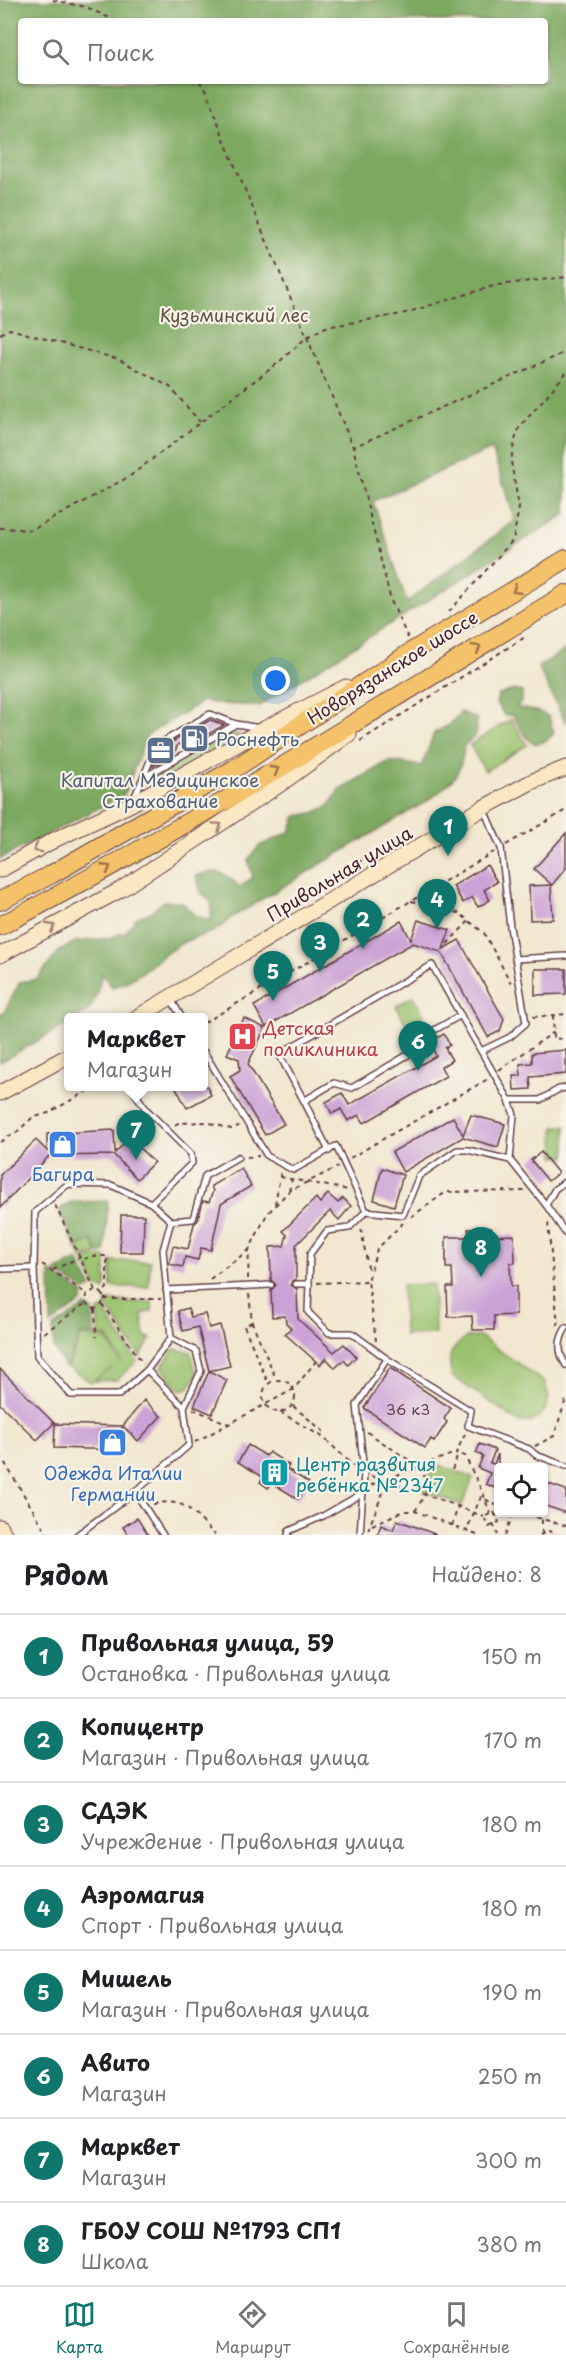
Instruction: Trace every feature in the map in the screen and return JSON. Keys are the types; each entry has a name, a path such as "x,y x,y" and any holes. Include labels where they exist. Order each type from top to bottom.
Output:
{"highway":[{"name":"Новорязанское шоссе","path":"0,901 52,874 234,769 409,653 566,560"},
{"name":"Новорязанское шоссе","path":"0,926 165,834 566,594"}],"main road":[{"path":"0,870 56,839 131,804 264,729 409,653"},
{"path":"0,955 120,891 282,783 427,678"},
{"name":"Привольная улица","path":"143,1013 483,808 531,782 566,768"},
{"path":"0,1093 64,1059"},
{"path":"0,1527 5,1535"}],"lane":[{"path":"131,804 156,746 210,714 236,724 264,729"},
{"path":"198,721 204,724"},
{"path":"143,778 222,730 236,724"},
{"path":"187,727 194,730"},
{"path":"175,734 182,737"},
{"path":"481,1051 510,1037 525,1023 501,848 483,808"},
{"path":"515,959 566,956"},
{"path":"329,1151 279,1054 432,965 509,1100 514,1115 510,1160"},
{"path":"170,998 179,1013"},
{"path":"304,1101 334,1083 352,1088 426,1044 422,1037 461,1016"},
{"path":"208,1059 267,1156 293,1170 336,1146 366,1211"},
{"path":"509,1100 542,1099 559,1089 566,1088"},
{"path":"133,1091 146,1109 191,1154 192,1163 151,1203"},
{"path":"366,1211 404,1218 419,1176 457,1150 468,1150 510,1160 566,1234"},
{"path":"171,1221 163,1250 171,1338 147,1370 119,1395 71,1395 37,1356 35,1212 68,1184 111,1185 151,1203 171,1221 193,1219 205,1176 238,1157"},
{"path":"546,1205 555,1189 566,1181"},
{"path":"366,1211 349,1228 327,1231 310,1254 308,1312 329,1333 352,1333 387,1359 471,1411 468,1426 566,1466"},
{"path":"3,1269 34,1268"},
{"path":"296,1284 309,1284"},
{"path":"166,1290 271,1285"},
{"path":"566,1328 559,1338 561,1355 566,1365"},
{"path":"77,1535 135,1492 189,1445 184,1406 201,1371 196,1351 171,1338"},
{"path":"360,1535 364,1473 357,1405 387,1359"},
{"path":"147,1370 184,1406"},
{"path":"288,1535 289,1531 323,1516 363,1491"},
{"path":"135,1492 164,1535"}],"path":[{"path":"53,0 86,7 110,18"},
{"path":"202,84 206,89 225,142 353,447 391,601 409,653"},
{"path":"0,528 32,530 129,476 278,363 307,337 326,327 402,314 497,285 566,277"},
{"path":"0,334 10,329 118,359 170,387 200,422"},
{"path":"353,447 566,352"},
{"path":"444,616 513,540 519,508 511,461 514,443 519,429 566,373"},
{"path":"208,1021 566,810"},
{"path":"318,884 383,849"},
{"path":"411,901 459,913 484,933 512,984"},
{"path":"447,944 469,921"},
{"path":"525,1017 566,1014"},
{"path":"553,1015 554,1039 566,1038"},
{"path":"276,1379 252,1322 248,1286 249,1250 267,1214 275,1204 289,1191 344,1164 352,1155 494,1074 554,1032"},
{"path":"0,1142 18,1132 32,1118 48,1113 88,1091"},
{"path":"167,1130 178,1123 207,1122 231,1129 247,1123"},
{"path":"238,1157 267,1156"},
{"path":"275,1204 282,1166"},
{"path":"289,1191 293,1170"},
{"path":"280,1177 357,1192"},
{"path":"378,1352 368,1281 377,1249 404,1218 446,1192 535,1191"},
{"path":"51,1198 95,1290 102,1293 104,1299 102,1304 95,1309"},
{"path":"546,1205 559,1338"},
{"path":"359,1218 369,1276"},
{"path":"199,1288 249,1250"},
{"path":"52,1271 80,1258 107,1256 107,1288 102,1293"},
{"path":"34,1259 87,1294"},
{"path":"309,1284 368,1281"},
{"path":"87,1294 95,1290"},
{"path":"37,1338 86,1303 87,1294"},
{"path":"104,1299 167,1299"},
{"path":"86,1303 95,1309"},
{"path":"102,1304 147,1370"},
{"path":"95,1309 96,1337"},
{"path":"252,1322 244,1326 268,1383"},
{"path":"189,1445 294,1389 316,1361"},
{"path":"280,1412 292,1406 295,1398 294,1389 285,1380 276,1379 268,1383 262,1393 265,1404 272,1411 280,1412 321,1436 364,1473 484,1517 494,1512"},
{"path":"529,1449 554,1436 566,1399"},
{"path":"184,1406 229,1424"},
{"path":"292,1406 323,1431 321,1436"},
{"path":"452,1470 468,1426"},
{"path":"359,1427 418,1466 428,1481"},
{"path":"363,1491 381,1480 457,1453 465,1456 490,1514"},
{"path":"0,1455 48,1535"},
{"path":"365,1535 372,1525 387,1482"},
{"path":"415,1511 426,1494"},
{"path":"466,1531 481,1497 494,1504"},
{"path":"144,1506 169,1501 181,1503 215,1535"},
{"path":"452,1526 458,1506"},
{"path":"372,1525 403,1511 415,1511 477,1535"},
{"path":"484,1517 489,1527 499,1522 496,1517"},
{"path":"505,1535 512,1517"},
{"path":"536,1517 566,1526"},
{"path":"543,1519 541,1534 549,1531 557,1535"},
{"path":"494,1524 498,1535"}],"green space":[{"name":"Кузьминский лес","path":"0,0 566,0 566,514 259,706 203,701 147,735 124,795 0,859","holes":["492,449 515,520 407,602 373,501"]},
{"path":"566,649 566,724 538,667"},
{"path":"514,690 522,692 522,700 517,707 537,711 549,717 554,733 546,740 534,743 529,740 513,715 505,716 496,703 498,695"},
{"path":"461,712 477,719 476,735 464,746 463,757 454,778 429,800 229,919 218,929 175,947 132,979 112,987 102,974 96,997 89,1010 85,1013 64,1013 64,1026 0,1062 0,1014 4,1012 20,982 37,979 59,951 75,942 109,938 126,932 136,918 151,912 164,901 182,902 194,915 210,921 212,903 201,892 196,876 220,872 240,887 253,877 248,860 259,846 290,832 296,816 313,813 329,806 339,790 389,761 422,766 434,733 449,725"},
{"path":"511,719 527,745 485,771 470,745"},
{"path":"229,733 240,735 151,787 155,777"},
{"path":"413,996 424,1016 407,1026 396,1006"},
{"path":"566,1126 566,1157 555,1157 554,1127"},
{"path":"108,1201 105,1252 98,1253 92,1240 76,1247 59,1210 70,1202"},
{"path":"92,1240 98,1253 82,1259 76,1247"},
{"path":"94,1257 106,1257 106,1287 104,1290 96,1287 84,1261"},
{"path":"78,1260 92,1288 85,1291 55,1271"},
{"path":"111,1261 150,1261 149,1287 111,1287"},
{"path":"50,1272 84,1294 82,1302 51,1324"},
{"path":"433,1284 435,1334 404,1335 402,1285"},
{"path":"107,1301 152,1302 152,1311 142,1314 145,1337 151,1338 140,1357 106,1305"},
{"path":"85,1306 93,1311 94,1335 81,1335 66,1368 54,1349 53,1328"},
{"path":"103,1309 137,1361 117,1380 93,1381 112,1368 91,1382 68,1367 81,1336 106,1338 121,1362 107,1336 98,1336 98,1311"},
{"path":"467,1337 481,1337 545,1383 549,1398 544,1412 532,1422 519,1422 452,1376 451,1353"},
{"path":"174,1349 191,1352 197,1375 188,1388 180,1390 161,1367"},
{"path":"434,1463 473,1478 462,1505 424,1491"}],"building":[{"path":"210,720 224,725 186,747 178,744 174,754 153,766 160,749"},
{"path":"566,833 566,868 552,885 534,869"},
{"path":"487,865 497,882 484,890 490,900 478,907 472,897 463,903 453,886"},
{"path":"551,885 553,919 530,920 529,886"},
{"path":"418,920 450,930 443,949 459,940 504,1019 500,1031 488,1037 441,952 413,943 266,1027 254,1006 401,921 411,940"},
{"path":"535,969 566,969 566,994 535,995"},
{"path":"244,1018 265,1028 248,1064 284,1124 265,1135 230,1076 240,1070 239,1059 227,1054"},
{"path":"444,1034 450,1045 445,1048 452,1060 441,1067 446,1076 364,1123 359,1115 348,1121 341,1109 332,1114 326,1102 342,1093 349,1105 436,1056 430,1042"},
{"path":"566,1050 566,1074 530,1077 531,1089 514,1090 513,1076 521,1076 520,1064 532,1063 532,1053"},
{"path":"208,1088 211,1095 187,1108 178,1091 208,1091"},
{"path":"471,1115 505,1124 498,1147 463,1137 403,1172 392,1152 453,1117 463,1135"},
{"path":"114,1130 115,1153 129,1138 154,1162 137,1179 114,1155 49,1156 0,1208 0,1175 36,1140 47,1151 47,1134"},
{"path":"541,1152 558,1173 548,1181 531,1160"},
{"path":"241,1168 251,1186 221,1204 211,1250 201,1248 198,1260 185,1257 183,1267 169,1264 173,1246 188,1249 203,1201 209,1202 213,1191 211,1186"},
{"path":"382,1168 403,1175 394,1206 374,1200"},
{"path":"328,1194 338,1203 343,1198 351,1206 339,1220 330,1211 296,1245 296,1279 291,1285 297,1289 298,1319 334,1352 344,1344 356,1357 348,1365 344,1360 335,1368 326,1358 320,1365 285,1334 291,1328 286,1323 285,1316 272,1317 271,1290 276,1285 271,1280 270,1247 284,1246 287,1235 283,1231 316,1198 320,1203"},
{"path":"121,1215 144,1215 143,1252 120,1252"},
{"path":"491,1228 491,1236 514,1235 515,1263 510,1263 511,1286 516,1286 516,1315 494,1316 494,1330 473,1330 472,1316 448,1317 447,1287 453,1287 452,1268 446,1268 446,1237 469,1237 468,1229"},
{"path":"188,1308 191,1317 205,1314 209,1328 220,1325 230,1366 209,1371 198,1327 183,1331 178,1311"},
{"path":"390,1368 451,1408 444,1419 447,1422 434,1442 431,1439 425,1448 364,1408"},
{"path":"0,1369 54,1423 37,1440 0,1404"},
{"path":"209,1371 227,1380 212,1414 194,1406"},
{"path":"144,1400 161,1416 138,1441 123,1426"},
{"path":"55,1424 122,1426 122,1450 54,1448"},
{"path":"480,1444 495,1450 490,1463 494,1464 494,1487 486,1484 490,1473 478,1468 483,1456 476,1453"},
{"name":"Центр развития ребёнка №2347","path":"248,1445 266,1456 269,1452 289,1465 287,1469 309,1483 298,1499 272,1483 268,1488 260,1482 263,1477 238,1462"},
{"path":"548,1484 566,1490 566,1513 548,1507"},
{"path":"137,1518 148,1535 128,1535 123,1527"},
{"path":"397,1520 435,1535 377,1535 381,1525 393,1530"}],"place":[{"name":"Роснефть","path":"195,738"},
{"name":"Капитал Медицинское Страхование","path":"160,750"},
{"name":"Привольная улица, 59","path":"448,856"},
{"name":"Аэромагия","path":"437,929"},
{"name":"Копицентр","path":"363,949"},
{"name":"СДЭК","path":"320,972"},
{"name":"Мишель","path":"273,1001"},
{"name":"Детская поликлиника","path":"242,1037"},
{"name":"Авито","path":"418,1071"},
{"name":"Багира","path":"63,1144"},
{"name":"Марквет","path":"136,1160"},
{"name":"ГБОУ СОШ №1793 СП1","path":"481,1277"},
{"name":"Одежда Италии Германии","path":"113,1443"},
{"name":"Центр развития ребёнка №2347","path":"275,1473"}]}
